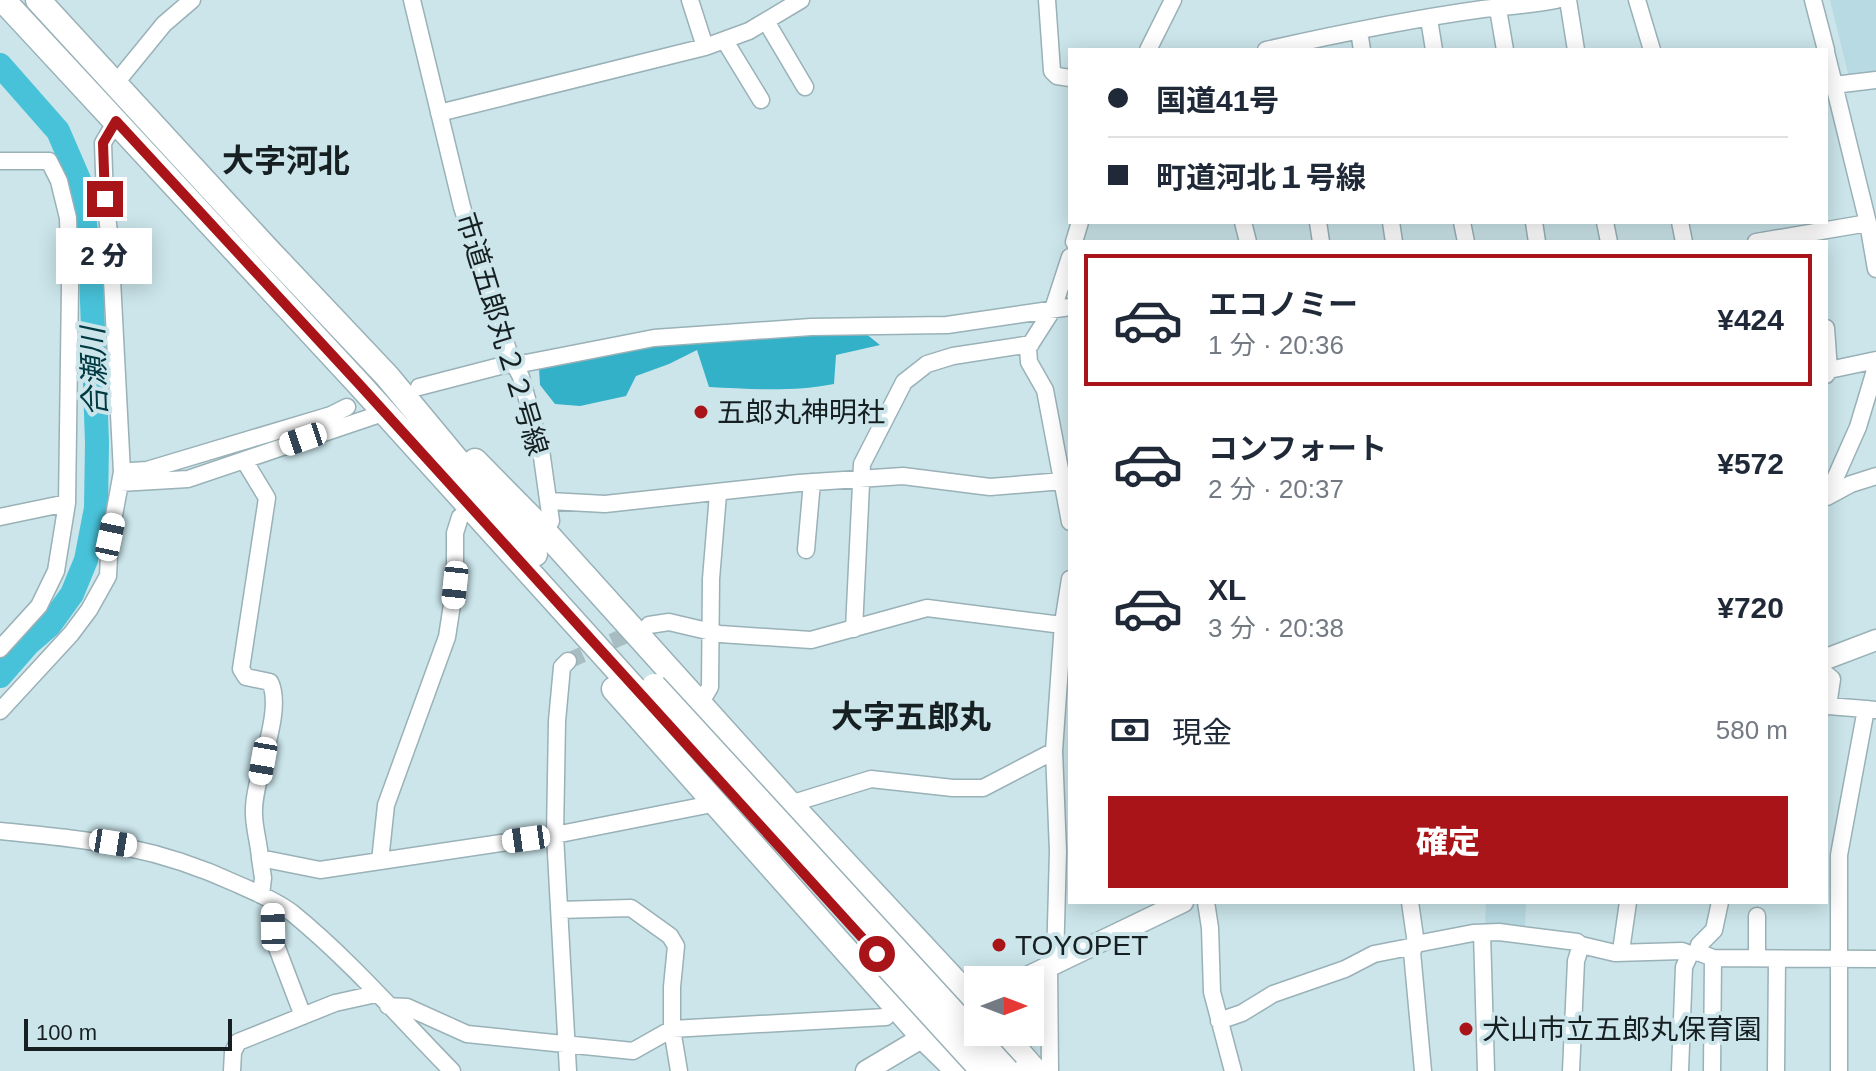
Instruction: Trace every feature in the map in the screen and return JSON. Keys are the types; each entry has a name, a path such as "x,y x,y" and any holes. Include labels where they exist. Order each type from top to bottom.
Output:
{"highway":[{"path":"3,0 359,384 1007,1071"},
{"path":"38,0 387,376 545,532 790,804 964,990"},
{"path":"387,376 648,692 983,1071"},
{"path":"359,384 429,484 923,1037 958,1071"},
{"path":"1013,1046 1035,1071"}],"main road":[{"path":"1828,658 1876,640"},
{"path":"1044,968 1179,904"},
{"path":"866,1071 964,1013"}],"street":[{"path":"115,84 164,24 192,0"},
{"name":"市道五郎丸２２号線","path":"412,0 455,183 531,412 550,501 551,521 545,532"},
{"path":"690,0 705,47"},
{"path":"438,111 725,41 772,11 801,0"},
{"path":"1047,0 1052,71 1057,76 1068,78"},
{"path":"1149,48 1173,0"},
{"path":"1288,48 1359,31 1505,5 1556,0"},
{"path":"1568,0 1576,48"},
{"path":"1637,0 1651,48"},
{"path":"1813,0 1825,48"},
{"path":"1505,5 1505,48"},
{"path":"772,11 805,87"},
{"path":"1429,19 1434,48"},
{"path":"1359,31 1362,48"},
{"path":"725,41 761,100"},
{"path":"1828,60 1868,223 1876,269"},
{"path":"1834,85 1876,80"},
{"path":"0,711 71,634 108,576 110,537 121,477 103,143 116,121"},
{"path":"0,161 49,161 64,198 69,242 67,503 56,571 39,606 0,649"},
{"path":"1768,240 1868,223"},
{"path":"69,242 110,241"},
{"path":"1068,270 1062,308 1028,348 1029,362 1045,390 1062,432 1063,481 1068,510"},
{"path":"419,387 514,364 654,338 811,327 947,325 1062,308"},
{"path":"854,629 862,464 904,382 927,364 953,356 1031,344"},
{"path":"1828,373 1876,360"},
{"path":"1830,486 1858,427 1876,367"},
{"path":"121,477 331,415 347,407"},
{"path":"121,477 188,479 380,414"},
{"path":"244,460 267,498 241,669 246,677 270,682 273,688 273,709 254,814 274,940 303,1016"},
{"path":"550,501 605,504 812,482 903,476 990,487 1063,481"},
{"path":"1830,486 1876,476"},
{"path":"806,550 812,482"},
{"path":"700,704 710,687 711,579 718,494"},
{"path":"0,517 67,503"},
{"path":"380,861 386,805 450,627 455,585 455,533 460,517"},
{"path":"649,625 669,622 720,634 797,640 819,638 927,608 1067,624 1059,748 1050,1071"},
{"path":"568,661 562,667 557,721 555,835 568,1071"},
{"path":"1828,676 1832,679 1828,706 1871,710 1839,855 1839,1071"},
{"path":"790,804 871,779 953,788 983,788 1059,748"},
{"path":"260,858 320,870 555,835 717,803"},
{"path":"0,831 95,841 156,852 213,873 289,910 339,955 452,1071"},
{"path":"1206,904 1212,992 1233,1071"},
{"path":"1410,904 1416,945 1412,952 1423,1071"},
{"path":"1621,951 1628,904"},
{"path":"1712,1071 1699,945 1714,930 1720,904"},
{"path":"559,910 631,908 670,936 676,946 672,1029 679,1071"},
{"path":"1757,916 1757,958"},
{"path":"1219,1021 1242,1013 1273,994 1345,969 1374,954 1482,933 1522,934 1577,942 1615,953 1682,951 1777,959 1876,959"},
{"path":"1482,933 1486,1071"},
{"path":"1571,1071 1576,961 1581,945"},
{"path":"1680,1071 1684,967 1701,955"},
{"path":"1776,1071 1777,959"},
{"path":"232,1071 233,1052 238,1042 335,1003 376,994"},
{"path":"388,1006 407,1007 467,1034 633,1051 672,1029 886,1017"}],"shaded area":[{"path":"1830,0 1876,0 1876,74 1849,77"},
{"path":"865,333 880,345 836,355 834,384 819,387 709,387 697,350 636,376 626,396 580,406 555,404 540,385 539,368 654,344"},
{"path":"1486,904 1526,904 1525,927 1485,925"}],"waterway":[{"name":"合瀬川","path":"0,65 58,131 80,182 91,272 97,443 96,508 86,560 72,594 49,626 0,676"}],"tunnel":[{"path":"568,661 640,629"}],"place":[{"name":"五郎丸神明社","path":"701,412"},
{"name":"TOYOPET","path":"999,945"},
{"name":"犬山市立五郎丸保育園","path":"1466,1029"}],"district":[{"name":"大字河北","path":"286,161"},
{"name":"大字五郎丸","path":"911,717"}],"route":[{"path":"105,199 103,143 116,121 877,954"}]}
